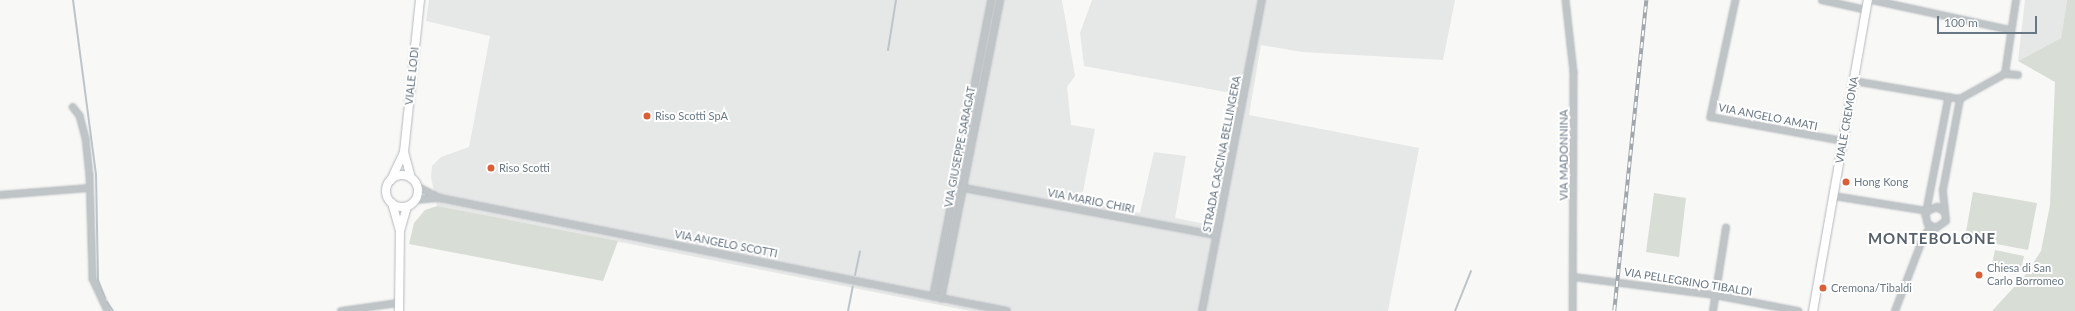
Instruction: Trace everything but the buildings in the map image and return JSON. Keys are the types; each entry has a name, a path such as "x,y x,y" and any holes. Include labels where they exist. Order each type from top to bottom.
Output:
{"street":[{"name":"VIALE LODI","path":"391,180 404,152 420,0"},
{"name":"VIA GIUSEPPE SARAGAT","path":"933,297 991,0"},
{"name":"VIA GIUSEPPE SARAGAT","path":"941,299 1000,0"},
{"name":"STRADA CASCINA BELLINGERA","path":"1202,311 1262,0"},
{"name":"VIA MADONNINA","path":"1566,0 1574,72 1573,311"},
{"name":"VIA ANGELO AMATI","path":"1736,0 1711,117 1843,141"},
{"path":"1822,0 1866,10"},
{"name":"VIALE CREMONA","path":"1813,311 1868,0"},
{"path":"1872,0 2011,30"},
{"path":"2005,74 2016,0"},
{"path":"1854,81 1960,99 2005,74 2018,75"},
{"path":"1949,97 1926,220 1931,227 1936,228 1944,225 1945,212 1943,190 1960,99"},
{"path":"73,108 80,116 86,138 93,279 108,311"},
{"name":"VIALE LODI","path":"404,152 410,178"},
{"path":"341,311 398,307 400,231 407,207 416,200 417,186 410,178 401,176 391,180 386,194 392,204 400,231"},
{"name":"VIA ANGELO SCOTTI","path":"417,186 440,198"},
{"name":"VIA MARIO CHIRI","path":"954,186 1216,235"},
{"path":"0,195 89,188"},
{"path":"1834,196 1928,211 1937,207 1945,212"},
{"name":"VIA ANGELO SCOTTI","path":"416,200 440,198 1007,311"},
{"path":"392,204 407,207"},
{"path":"1895,311 1924,236 1931,227"},
{"path":"1713,311 1726,228"},
{"name":"VIA PELLEGRINO TIBALDI","path":"1574,277 1715,295 1798,311"}],"shaded area":[{"path":"429,0 1062,0 1075,76 1067,87 1071,125 1095,129 1081,202 1140,213 1154,152 1186,156 1175,218 1211,225 1237,94 1084,66 1080,33 1092,0 1455,0 1443,60 1302,52 1261,45 1249,115 1419,148 1388,311 970,311 437,206 431,177 432,166 441,157 469,147 490,36 426,21"},
{"path":"2025,0 2067,0 2061,38 2018,61"},
{"path":"2067,0 2075,0 2075,311 1992,311 2026,274 2041,251 2050,205 2055,82 2018,61 2061,38"},
{"path":"1973,192 2037,203 2028,250 1965,238"},
{"path":"1654,193 1686,198 1679,257 1646,252"},
{"path":"437,206 618,241 603,281 409,244 414,223 425,210"},
{"path":"1995,250 2024,256 2021,270 1992,264"}],"waterway":[{"path":"73,0 96,174 98,280 105,298"},
{"path":"888,50 896,0"},
{"path":"855,275 860,252"},
{"path":"1455,311 1471,271"},
{"path":"848,311 853,286"},
{"path":"107,302 113,311"}],"railway":[{"path":"1614,311 1646,0"}],"place":[{"name":"Riso Scotti SpA","path":"647,116"},
{"name":"Riso Scotti","path":"491,168"},
{"name":"Hong Kong","path":"1846,182"},
{"name":"Chiesa di San Carlo Borromeo","path":"1979,275"},
{"name":"Cremona/Tibaldi","path":"1823,288"}],"district":[{"name":"MONTEBOLONE","path":"1932,239"}]}
